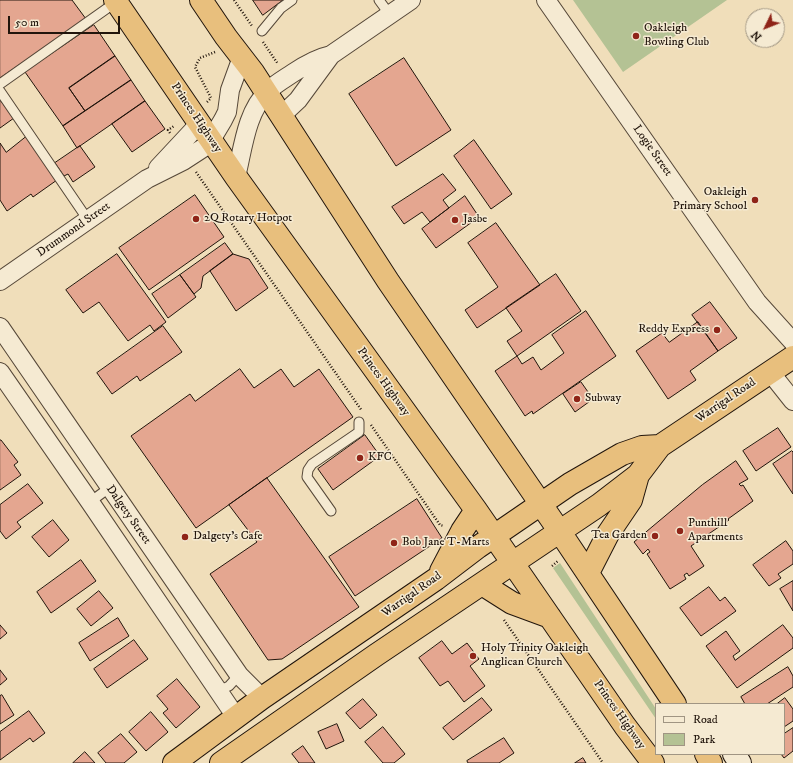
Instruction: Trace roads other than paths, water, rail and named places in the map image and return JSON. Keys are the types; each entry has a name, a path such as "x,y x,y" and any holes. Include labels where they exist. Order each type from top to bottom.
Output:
{"highway":[{"path":"200,0 267,92 388,281 588,573 674,703"},
{"name":"Princes Highway","path":"116,1 236,177 476,510 653,763"},
{"name":"Warrigal Road","path":"221,763 376,655 599,505 638,475 660,446 770,372 791,353"},
{"name":"Warrigal Road","path":"174,763 262,698 436,579 494,536 576,480 622,454 642,447 660,446"},
{"path":"588,573 608,534 631,500 638,475"},
{"path":"436,579 462,531 476,510"},
{"path":"482,584 512,603 550,617"}],"street":[{"path":"282,115 298,100 332,55 412,0"},
{"name":"Logie Street","path":"546,0 791,353"},
{"name":"Drummond Street","path":"0,281 147,179 183,152 198,152 201,125 227,112 236,50"},
{"path":"236,177 252,114 267,92 319,57 332,55"},
{"name":"Dalgety Street","path":"0,327 108,488 239,675 262,698"},
{"name":"Dalgety Street","path":"0,372 236,717"},
{"path":"770,372 793,401"}],"lane":[{"path":"262,31 281,8 292,0"},
{"path":"379,0 390,15"},
{"path":"0,84 116,1"},
{"path":"0,91 88,220"},
{"path":"331,512 308,477 308,470 312,464 359,432 362,420"},
{"path":"90,502 108,488"},
{"path":"218,691 229,686 239,675"}],"place":[{"name":"Oakleigh Bowling Club","path":"636,36"},
{"name":"Oakleigh Primary School","path":"755,200"},
{"name":"2Q Rotary Hotpot","path":"196,219"},
{"name":"Jasbe","path":"455,220"},
{"name":"Reddy Express","path":"717,330"},
{"name":"Subway","path":"577,399"},
{"name":"KFC","path":"360,458"},
{"name":"Punthill Apartments","path":"680,531"},
{"name":"Tea Garden","path":"655,536"},
{"name":"Dalgety's Cafe","path":"185,537"},
{"name":"Bob Jane T-Marts","path":"394,543"},
{"name":"Holy Trinity Oakleigh Anglican Church","path":"473,656"}]}
